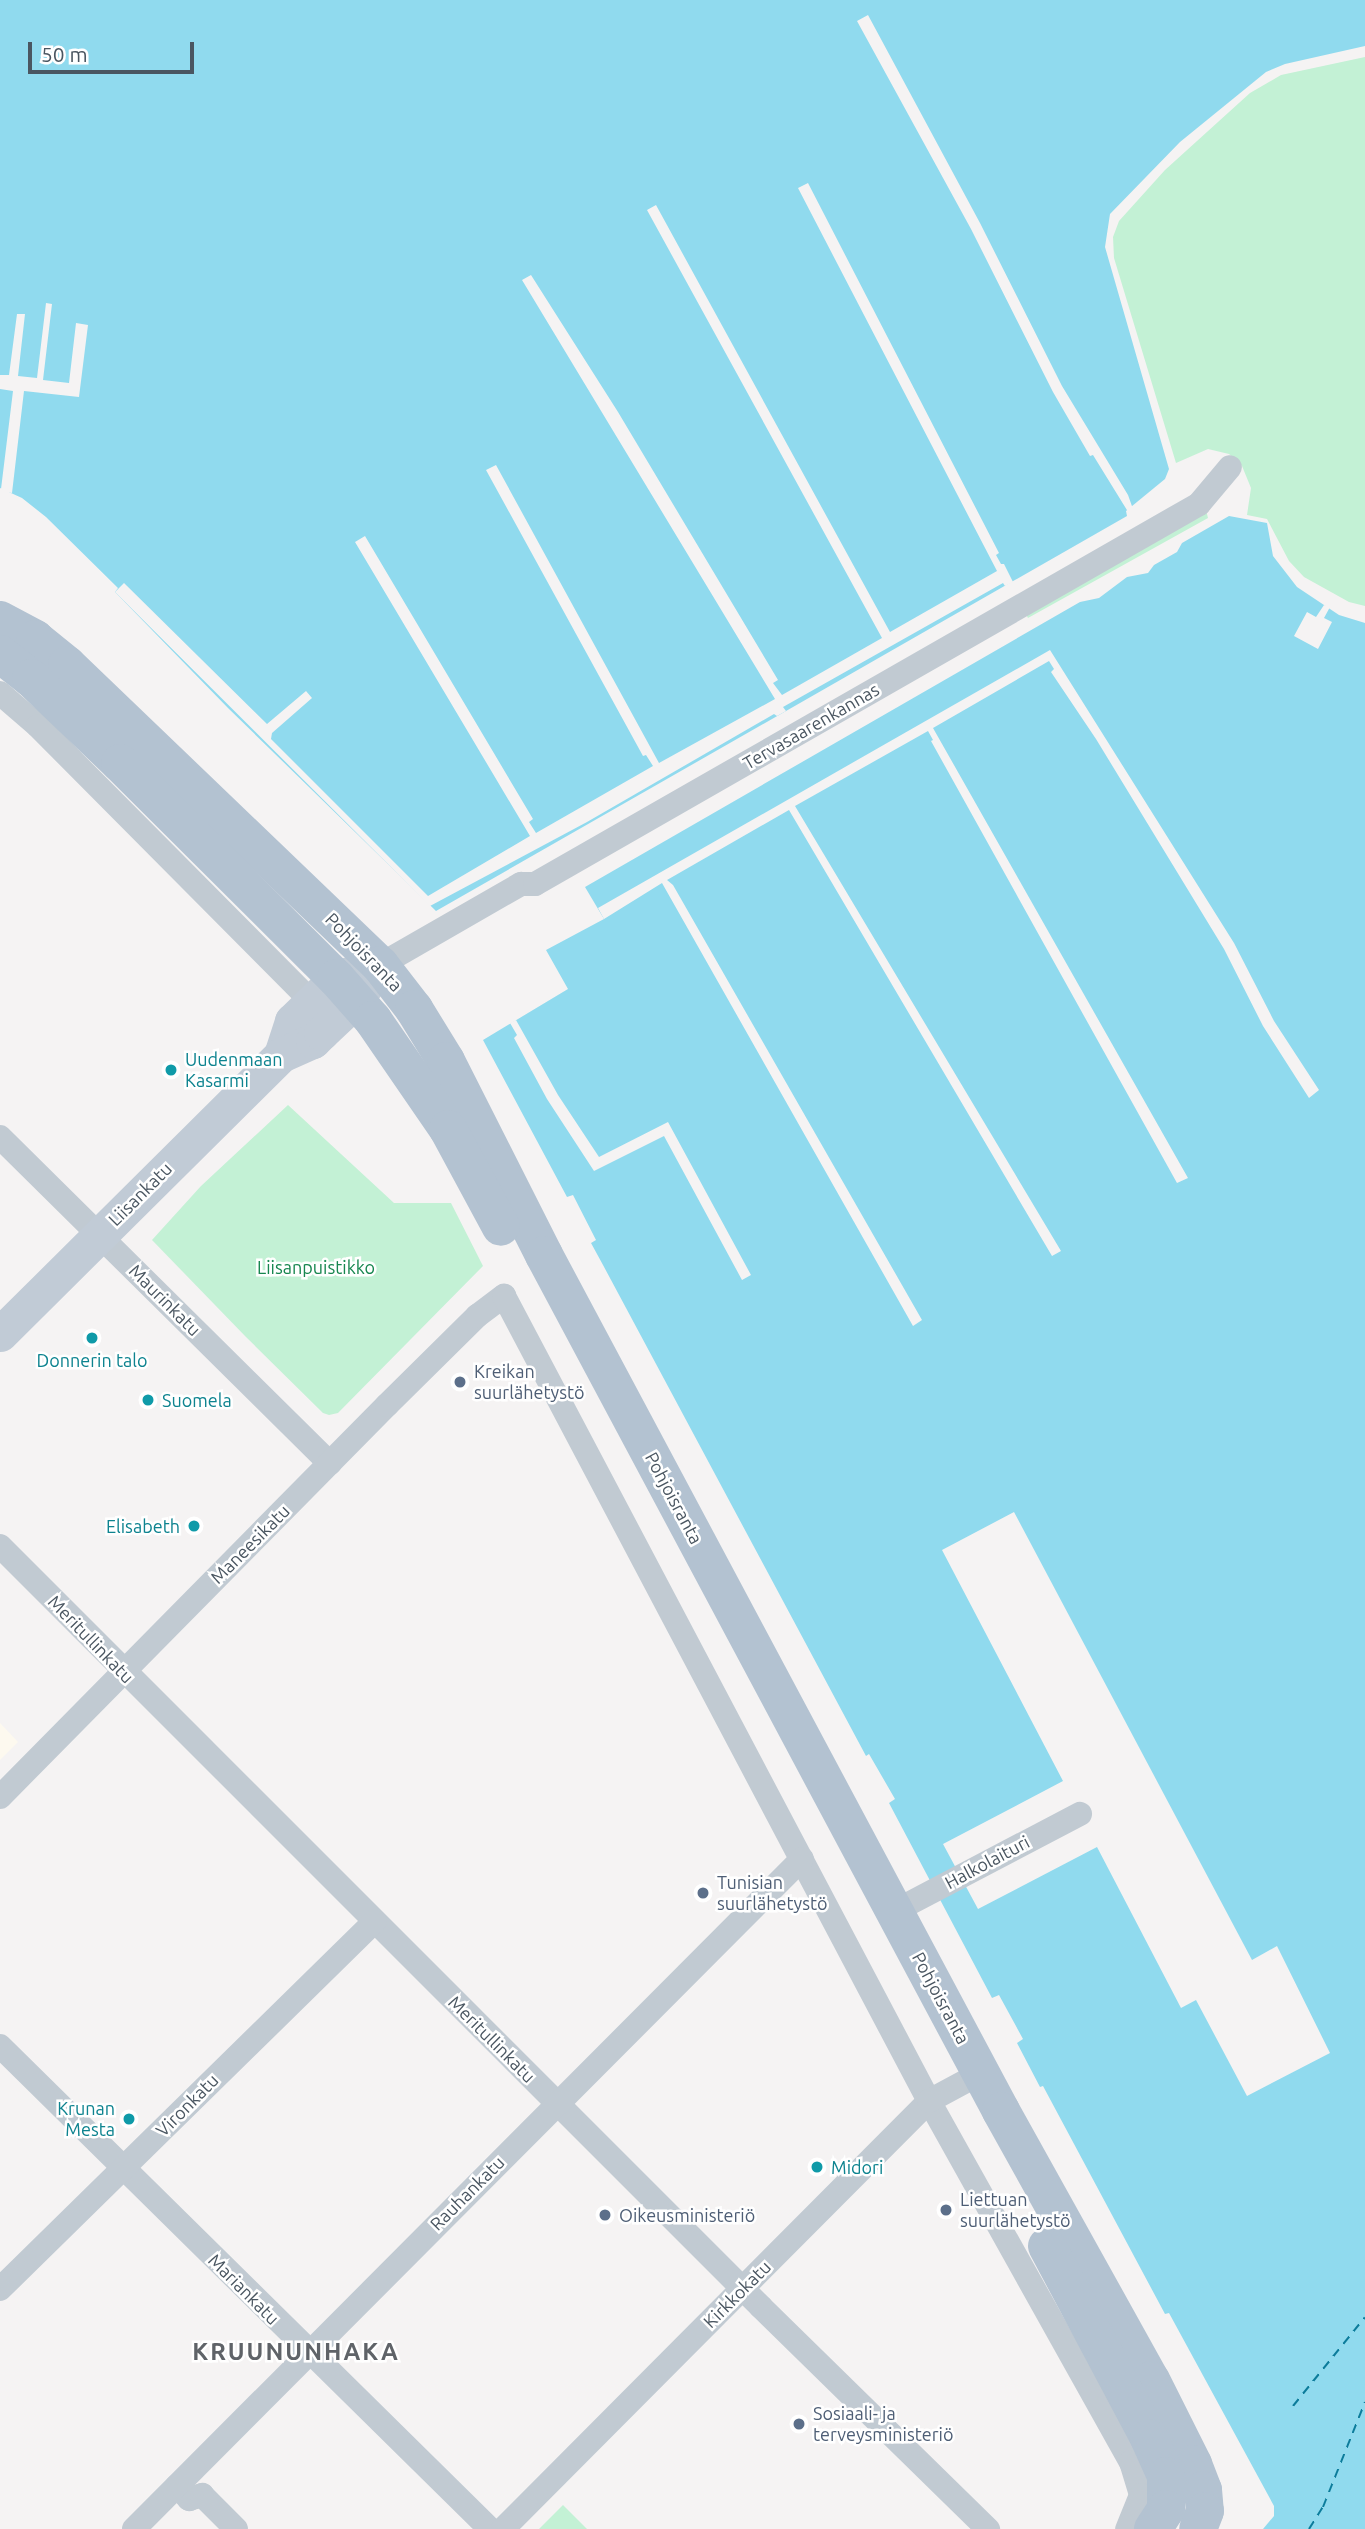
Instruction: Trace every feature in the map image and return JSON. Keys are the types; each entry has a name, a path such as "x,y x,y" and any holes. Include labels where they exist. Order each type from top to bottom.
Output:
{"main road":[{"path":"0,620 9,664"},
{"name":"Pohjoisranta","path":"9,664 67,665 380,965 414,1009 446,1061 544,1255 895,1911 957,2086"},
{"name":"Pohjoisranta","path":"9,664 120,763 421,1086 480,1189 957,2086 1175,2460"},
{"path":"1139,2524 1166,2509 1175,2460"},
{"path":"1175,2460 1205,2500 1203,2519 1198,2529"}],"street":[{"name":"Tervasaarenkannas","path":"380,965 521,884 535,884 1199,503 1230,467"},
{"name":"Liisankatu","path":"0,1334 281,1055 313,1041 334,993 380,965"},
{"name":"Maurinkatu","path":"0,1137 330,1463"},
{"name":"Pohjoisranta","path":"504,1296 802,1859 957,2086 1131,2462 1141,2495 1139,2524"},
{"name":"Maneesikatu","path":"0,1797 477,1316 504,1296"},
{"name":"Meritullinkatu","path":"0,1546 557,2104 988,2529"},
{"name":"Halkolaituri","path":"895,1911 1080,1814"},
{"name":"Rauhankatu","path":"134,2529 802,1859"},
{"name":"Vironkatu","path":"0,2289 375,1921"},
{"name":"Mariankatu","path":"0,2046 490,2529"},
{"name":"Kirkkokatu","path":"503,2529 742,2288 957,2086"},
{"path":"177,2486 189,2499 202,2495 236,2529"}],"shaded area":[{"path":"0,1723 18,1742 0,1760"}],"green space":[{"path":"1365,57 1365,606 1349,602 1304,577 1289,561 1267,519 1247,515 1251,488 1242,466 1229,454 1208,449 1176,463 1114,258 1113,237 1119,221 1165,170 1250,93 1281,75"},
{"path":"1205,506 1208,518 1028,618 1024,611"},
{"name":"Liisanpuistikko","path":"288,1105 394,1203 451,1203 483,1266 338,1413 329,1415 323,1413 246,1337 152,1240 201,1186"},
{"path":"563,2505 587,2529 539,2529"}],"water":[{"path":"0,0 1365,0 1365,46 1285,64 1266,72 1180,142 1110,214 1105,247 1169,469 1165,479 1126,511 1127,516 436,911 228,708 115,592 118,588 46,517 22,498 0,488"},
{"path":"1229,516 1267,523 1273,556 1297,587 1339,615 1365,623 1365,2529 1263,2529 1274,2516 1274,2506 1169,2313 1165,2314 1043,2086 1040,2087 1017,2043 1023,2039 999,1995 992,1998 889,1803 895,1799 869,1754 866,1756 591,1243 596,1240 573,1195 567,1197 483,1040 568,989 546,950 604,919 585,887 1080,602 1099,598 1127,577 1148,573 1154,565 1177,552 1182,543"}],"pier":[{"path":"868,15 980,223 1062,386 1128,495 1133,509 1130,515 1093,455 1090,456 1053,392 971,229 857,21"},
{"path":"808,183 999,553 996,555 1013,582 1005,586 1003,583 783,707 786,711 777,716 774,714 587,822 430,906 115,592 124,583 267,724 306,691 312,698 272,733 271,739 428,896 530,836 355,542 365,536 533,819 529,822 536,833 653,766 646,755 643,756 486,470 496,465 659,763 775,699 522,280 531,275 618,412 778,680 773,683 782,695 882,638 647,210 656,205 890,632 997,571 798,188"},
{"path":"46,303 52,304 43,380 69,383 76,323 88,325 79,397 24,391 12,493 6,492 1,489 13,391 0,389 0,375 9,375 17,314 25,314 18,376 37,378"},
{"path":"1324,605 1330,607 1324,618 1332,622 1318,649 1294,636 1307,612 1316,617"},
{"path":"1050,650 1234,943 1274,1021 1319,1090 1309,1098 1263,1026 1224,949 1096,739 1051,672 1054,669 1049,661 933,728 1188,1178 1177,1183 931,741 933,740 928,731 795,806 1061,1251 1052,1256 789,810 667,880 673,885 922,1320 913,1326 662,883 604,919 598,908"},
{"path":"516,1020 558,1095 599,1157 668,1122 751,1275 742,1280 664,1136 594,1171 547,1099 514,1038 517,1035 510,1023"},
{"path":"1014,1512 1252,1960 1277,1946 1330,2053 1247,2096 1196,2000 1181,2008 1097,1847 978,1909 943,1844 1063,1781 942,1550"}],"ferry route":[{"path":"1293,2406 1365,2317"},
{"path":"1309,2529 1323,2507 1365,2402"}],"place":[{"name":"Uudenmaan Kasarmi","path":"171,1070"},
{"name":"Donnerin talo","path":"92,1338"},
{"name":"Kreikan suurlähetystö","path":"460,1382"},
{"name":"Suomela","path":"148,1400"},
{"name":"Elisabeth","path":"194,1526"},
{"name":"Tunisian suurlähetystö","path":"703,1893"},
{"name":"Krunan Mesta","path":"129,2119"},
{"name":"Midori","path":"817,2167"},
{"name":"Liettuan suurlähetystö","path":"946,2210"},
{"name":"Oikeusministeriö","path":"605,2215"},
{"name":"Sosiaali- ja terveysministeriö","path":"799,2424"}],"district":[{"name":"KRUUNUNHAKA","path":"296,2352"}]}
